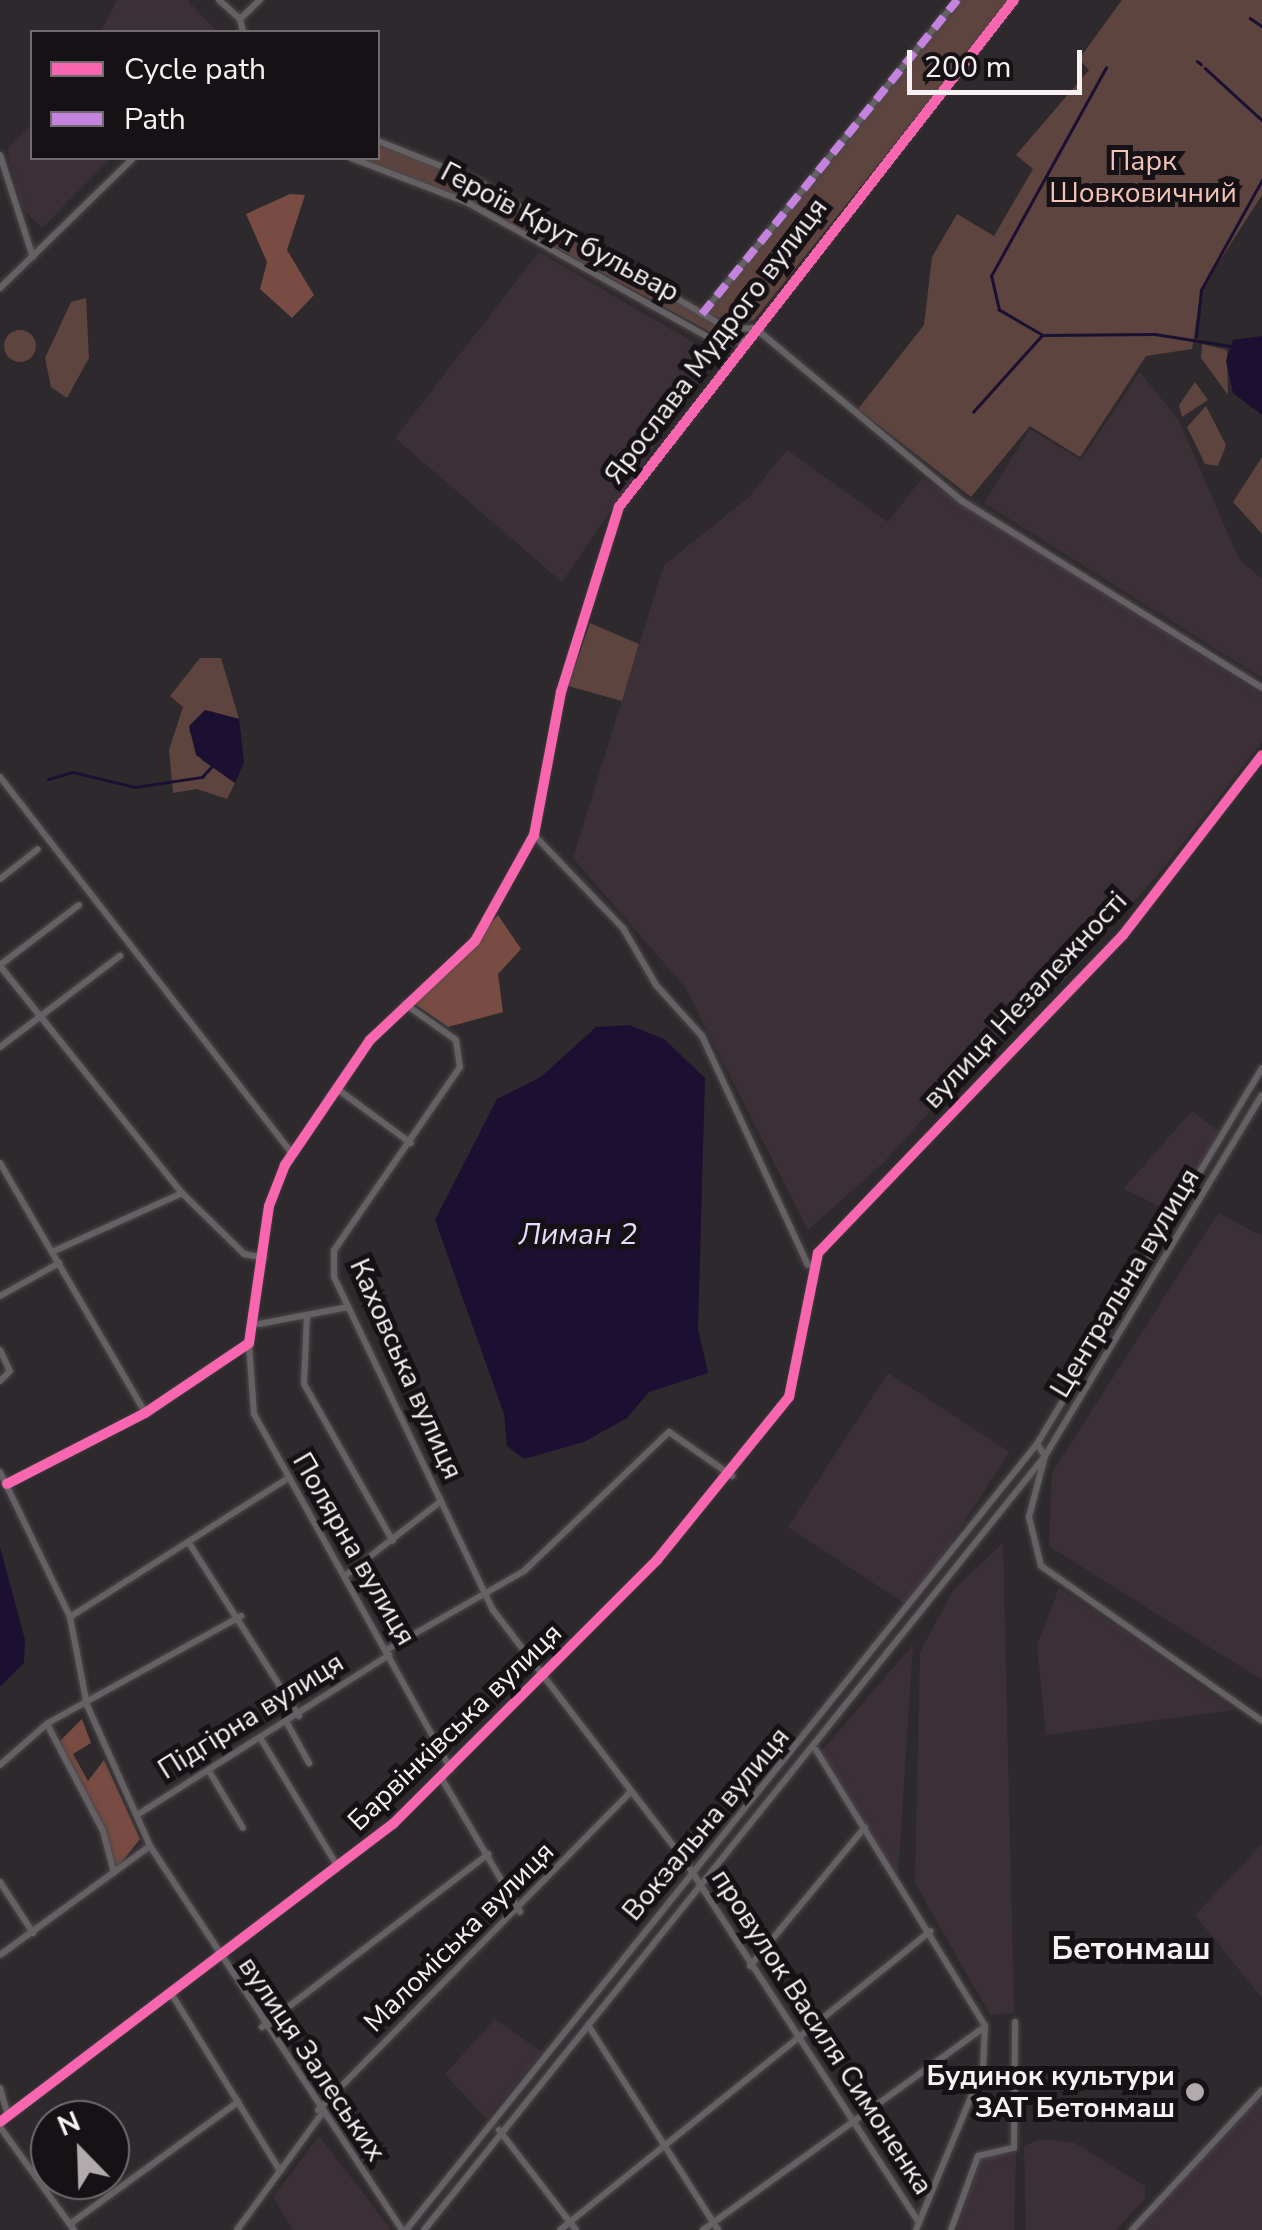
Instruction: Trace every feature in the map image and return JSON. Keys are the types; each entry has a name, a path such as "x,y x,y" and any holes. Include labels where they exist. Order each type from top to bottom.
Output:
{"street":[{"path":"219,0 240,19 243,30"},
{"path":"240,19 260,0"},
{"path":"937,0 941,9"},
{"path":"702,314 941,9 957,0"},
{"name":"Ярослава Мудрого вулиця","path":"249,1343 258,1324 269,1206 292,1154 336,1088 405,1004 475,940 534,835 561,692 610,528 755,328 1014,0"},
{"name":"Героїв Крут бульвар","path":"380,142 478,181 728,328 755,328"},
{"path":"0,155 33,257"},
{"path":"0,288 130,160"},
{"name":"Героїв Крут бульвар","path":"356,160 468,203 720,344 746,340"},
{"path":"755,328 962,501 1262,688"},
{"name":"вулиця Незалежності","path":"809,1266 1123,935 1262,755"},
{"path":"0,777 292,1154"},
{"path":"534,835 623,928 656,985 702,1036 809,1266"},
{"path":"0,878 38,849"},
{"path":"80,905 0,966 182,1193 244,1254 264,1258"},
{"path":"0,1047 120,956"},
{"name":"Каховська вулиця","path":"405,1004 452,1035 461,1056 456,1080 334,1250 331,1268 486,1596 539,1678"},
{"name":"Центральна вулиця","path":"1037,1444 1262,1068"},
{"path":"336,1088 410,1143"},
{"name":"Центральна вулиця","path":"1020,1488 1045,1456 1262,1096"},
{"path":"0,1163 145,1412"},
{"path":"52,1252 182,1193"},
{"path":"0,1296 58,1264"},
{"name":"Барвінківська вулиця","path":"0,2124 338,1867 442,1778 733,1476 789,1396 809,1266"},
{"path":"258,1324 348,1307"},
{"path":"307,1316 304,1384 393,1541"},
{"path":"7,1484 145,1412 249,1343"},
{"name":"Полярна вулиця","path":"249,1343 249,1400 287,1478 346,1575 451,1769"},
{"path":"0,1350 10,1371 0,1381"},
{"name":"Підгірна вулиця","path":"137,1814 299,1716 389,1652 486,1596 664,1434 674,1431 733,1476"},
{"path":"1037,1444 1045,1456 1029,1517 1049,1575 1262,1721"},
{"name":"Вокзальна вулиця","path":"404,2230 1037,1444"},
{"name":"вулиця Залеських","path":"0,1472 70,1617 87,1706 150,1846 216,1959 404,2230"},
{"path":"70,1617 287,1478"},
{"name":"Вокзальна вулиця","path":"424,2230 499,2130 816,1750 1020,1488"},
{"path":"346,1575 441,1501"},
{"path":"189,1543 241,1616 299,1716"},
{"path":"0,1765 47,1724 87,1706 241,1616"},
{"name":"провулок Василя Симоненка","path":"539,1678 693,1874 846,2121 918,2226"},
{"path":"286,1723 309,1763"},
{"path":"47,1724 114,1873"},
{"path":"260,1739 338,1867"},
{"path":"816,1750 930,1930 985,2026 984,2068 918,2226"},
{"path":"209,1770 243,1828"},
{"path":"442,1778 520,1912"},
{"name":"Маломіська вулиця","path":"236,2230 320,2113 520,1912 630,1792"},
{"path":"750,1966 866,1827"},
{"path":"0,1955 150,1846"},
{"path":"262,2027 488,1854"},
{"path":"0,1882 33,1932"},
{"path":"560,2230 930,1930"},
{"path":"171,1993 280,2171"},
{"path":"952,2230 978,2156 1014,2148 1015,2022"},
{"path":"587,2024 660,2150 715,2226"},
{"path":"703,2230 715,2226 846,2121 985,2026"},
{"path":"0,2088 8,2116"},
{"path":"1132,2230 1262,2090"},
{"path":"0,2124 72,2227 238,2102"},
{"path":"499,2130 576,2230"}],"shaded area":[{"path":"117,0 187,0 216,30 102,30"},
{"path":"30,125 30,160 109,160 42,228 22,208 7,150"},
{"path":"290,194 305,195 287,250 314,295 292,318 260,289 267,262 246,214"},
{"path":"539,252 717,356 562,582 395,438"},
{"path":"1140,372 1179,421 1239,559 1262,579 1262,678 984,503 1030,429 1081,460"},
{"path":"787,450 888,522 922,478 1262,695 1262,742 1165,866 1062,983 1053,976 883,1163 808,1230 685,987 573,858 664,565 749,497"},
{"path":"498,915 521,949 498,974 503,1012 448,1027 415,1004"},
{"path":"1192,1111 1220,1132 1172,1212 1123,1189"},
{"path":"1218,1213 1262,1236 1262,1680 1049,1546 1052,1473"},
{"path":"888,1373 1010,1452 909,1606 788,1527"},
{"path":"1003,1543 1014,2013 990,2015 915,1883 920,1652 953,1590"},
{"path":"1059,1588 1234,1710 1046,1735 1037,1645"},
{"path":"913,1645 898,1876 819,1754"},
{"path":"82,1719 91,1743 73,1754 88,1781 104,1760 140,1839 117,1868 60,1741"},
{"path":"1262,1844 1262,1998 1195,1915"},
{"path":"495,2019 542,2052 486,2119 445,2074"},
{"path":"1262,2095 1262,2230 1136,2230"},
{"path":"319,2136 389,2230 293,2230 273,2197"},
{"path":"1040,2139 1075,2143 1145,2186 1145,2199 1116,2230 1026,2230 1024,2146"},
{"path":"1016,2152 1014,2230 957,2230 981,2158"}],"green space":[{"path":"960,0 1010,0 754,320 736,325 707,313"},
{"name":"Парк Шовковичний","path":"1122,0 1262,0 1262,195 1201,290 1192,349 1146,356 1080,457 1030,426 971,497 858,409 924,325 932,257 957,214 994,236 1033,169 1016,155 1089,70 1079,59"},
{"path":"380,146 477,183 729,333 729,342 468,200 365,160 380,160"},
{"path":"86,298 89,358 67,398 51,387 45,358 71,302"},
{"path":"20,330 32,334 36,346 32,358 20,362 8,358 4,346 8,334"},
{"path":"1202,344 1227,350 1228,395 1201,358"},
{"path":"1195,382 1208,400 1182,417 1179,405"},
{"path":"1206,406 1226,445 1218,466 1205,464 1187,427"},
{"path":"1262,457 1262,534 1233,502"},
{"path":"590,623 639,644 622,701 568,686"},
{"path":"200,658 221,658 239,719 210,711 189,730 202,760 235,783 227,799 197,789 173,793 169,750 183,707 170,696"}],"water":[{"path":"1262,336 1262,415 1233,393 1226,361 1233,340"},
{"path":"205,710 239,719 244,762 235,783 196,755 189,726"},
{"name":"Лиман 2","path":"629,1025 664,1039 705,1078 698,1329 708,1373 649,1392 627,1418 584,1442 524,1459 507,1446 504,1414 435,1220 497,1099 541,1077 596,1027"},
{"path":"0,1547 25,1640 24,1663 0,1687"}],"waterway":[{"path":"1250,18 1262,26"},
{"path":"1197,61 1201,64"},
{"path":"1042,335 999,310 991,276 1106,68"},
{"path":"1205,68 1262,120"},
{"path":"1196,337 1201,290 1262,180"},
{"path":"973,412 1042,335 1155,334 1230,346"},
{"path":"48,779 73,772 135,787 202,777 211,767"}],"marked path":[{"path":"702,314 957,0"}],"cycle path":[{"path":"7,1484 145,1413 249,1343 269,1206 285,1165 370,1040 475,941 534,835 561,692 619,507 1014,0"},
{"path":"0,2122 393,1824 657,1560 789,1397 818,1253 1123,935 1262,755"}],"place":[{"name":"Будинок культури ЗАТ Бетонмаш","path":"1195,2092"}],"district":[{"name":"Бетонмаш","path":"1131,1949"}]}
